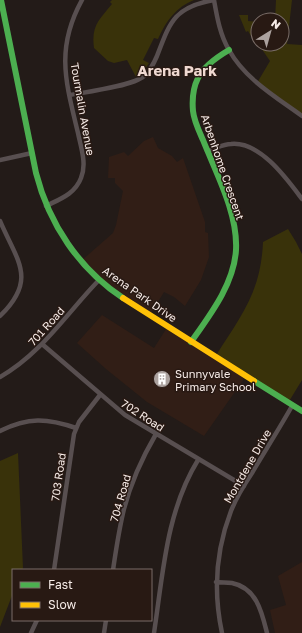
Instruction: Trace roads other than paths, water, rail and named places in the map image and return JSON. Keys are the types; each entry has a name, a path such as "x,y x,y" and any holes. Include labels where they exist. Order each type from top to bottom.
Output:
{"street":[{"name":"Arena Park Drive","path":"2,0 37,178 46,206 57,227 72,250 99,280 115,292 191,342 302,411"},
{"name":"Tourmalin Avenue","path":"46,206 72,192 79,183 83,174 83,157 67,79 65,52 70,24 82,0"},
{"path":"70,95 130,83 141,78 151,68 166,33 176,16 184,9 194,4 214,0 220,29 229,50 240,66 252,78 302,116"},
{"name":"Arbenhome Crescent","path":"191,342 225,288 233,268 236,249 232,218 193,111 193,93 199,77 205,68 215,59 229,50"},
{"path":"208,151 232,143 245,145 254,149 280,172 302,199"},
{"path":"0,160 32,153"},
{"path":"0,221 18,260 22,277 18,295 0,316"},
{"name":"701 Road","path":"0,377 23,361 42,344 99,280"},
{"name":"702 Road","path":"42,344 125,415 198,460 244,486"},
{"name":"703 Road","path":"54,569 72,443 76,428 90,406 100,395"},
{"name":"Montdene Drive","path":"222,633 216,598 216,582 220,547 224,530 244,486 292,406"},
{"path":"0,431 14,424 39,420 52,421 76,428"},
{"name":"704 Road","path":"113,569 124,508 130,489 139,466 156,434"},
{"path":"154,633 165,557 174,513 185,485 198,460"},
{"path":"216,582 236,585 252,595 261,609 267,633"},
{"path":"31,633 37,621"},
{"path":"104,633 106,621"}],"place":[{"name":"Sunnyvale Primary School","path":"162,379"}],"district":[{"name":"Arena Park","path":"177,70"}]}
